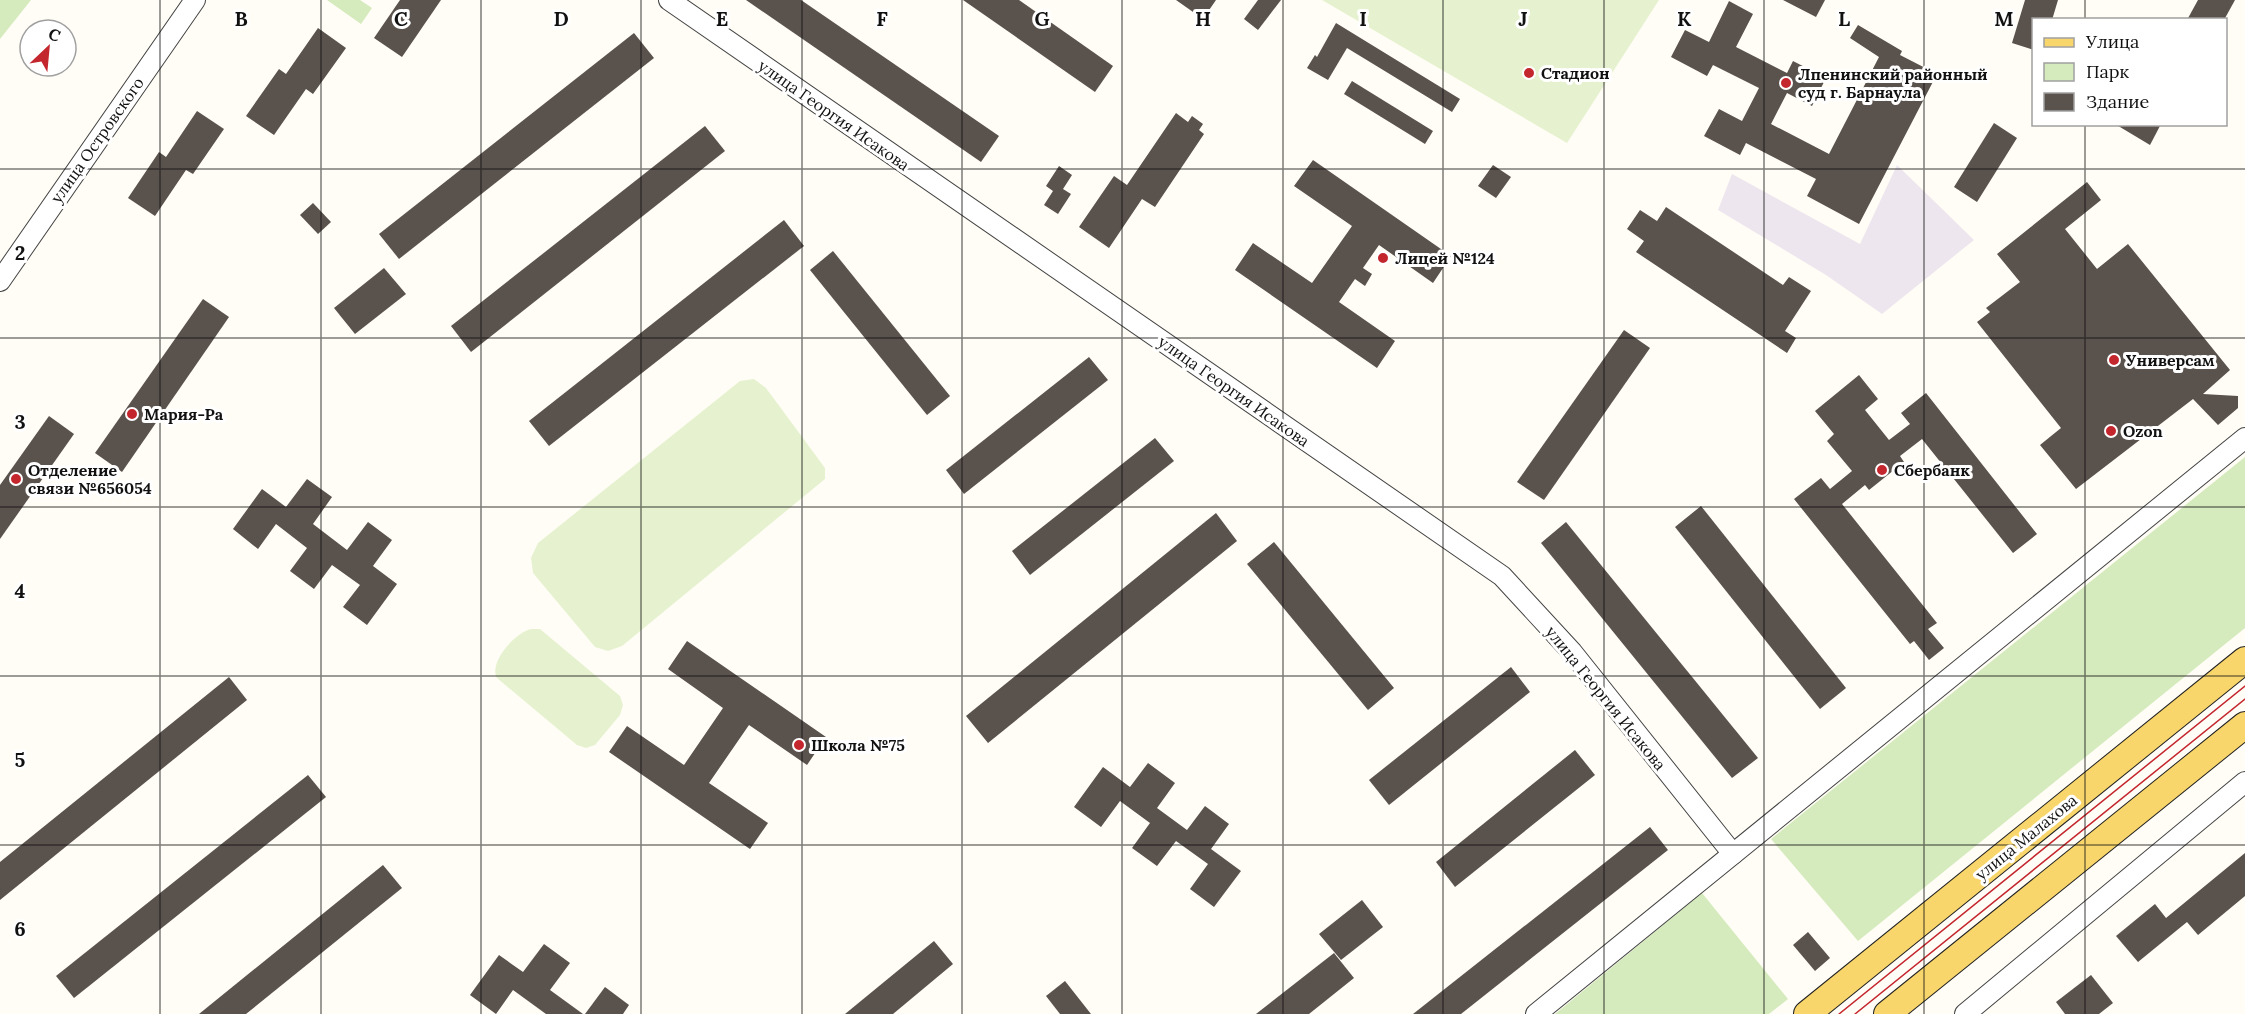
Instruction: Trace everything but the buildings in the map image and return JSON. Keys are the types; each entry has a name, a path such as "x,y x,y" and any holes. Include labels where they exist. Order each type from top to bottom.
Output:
{"main road":[{"name":"улица Малахова","path":"1807,1014 2245,660"},
{"path":"1887,1014 2245,725"}],"street":[{"name":"улица Островского","path":"0,281 195,0"},
{"name":"улица Георгия Исакова","path":"669,0 1503,576 1572,652 1733,854"},
{"path":"1536,1014 2245,438"},
{"path":"1965,1014 2245,782"}],"shaded area":[{"path":"1897,165 1974,240 1882,314 1826,275 1718,210 1732,174 1860,244"}],"green space":[{"path":"0,0 31,0 0,39"},
{"path":"327,0 360,0 372,8 361,24"},
{"name":"Стадион","path":"1322,0 1659,0 1567,143"},
{"path":"754,379 766,388 825,468 825,479 622,646 608,651 595,647 533,573 531,558 538,543 740,381"},
{"path":"2245,457 2245,628 1858,941 1771,839"},
{"path":"531,629 540,629 620,696 623,705 620,715 595,745 586,748 577,745 497,678 495,671 500,656 511,642"},
{"path":"1702,893 1788,999 1769,1014 1555,1014"}],"tram line":[{"path":"1839,1014 2245,686"},
{"path":"1855,1014 2245,699"}],"place":[{"name":"Стадион","path":"1529,73"},
{"name":"Лпенинский районный суд г. Барнаула","path":"1786,83"},
{"name":"Лицей №124","path":"1383,258"},
{"name":"Универсам","path":"2114,360"},
{"name":"Мария-Ра","path":"132,414"},
{"name":"Ozon","path":"2111,431"},
{"name":"Сбербанк","path":"1882,470"},
{"name":"Отделение связи №656054","path":"16,479"},
{"name":"Школа №75","path":"799,745"}]}
